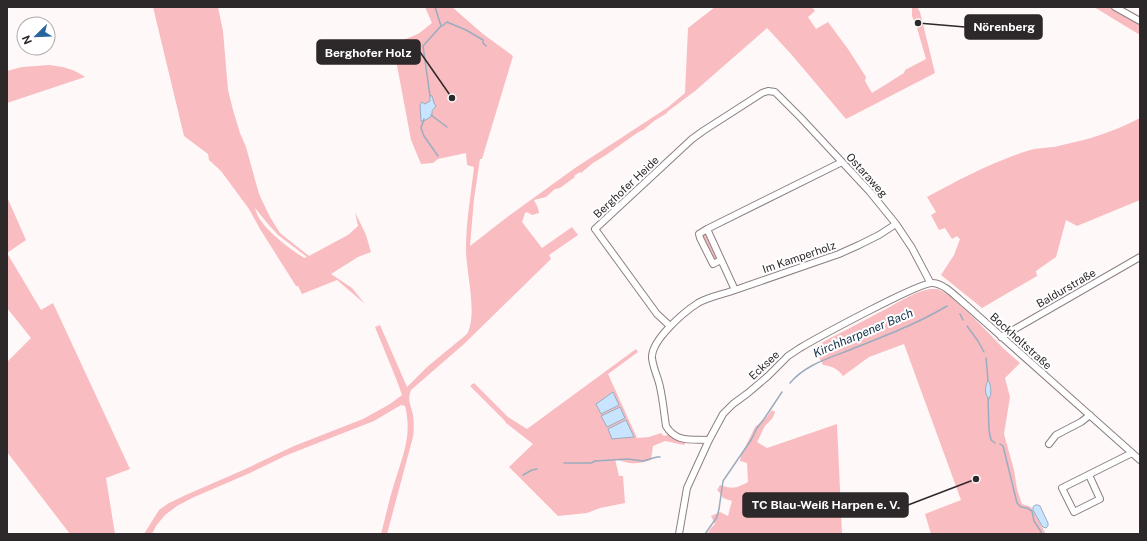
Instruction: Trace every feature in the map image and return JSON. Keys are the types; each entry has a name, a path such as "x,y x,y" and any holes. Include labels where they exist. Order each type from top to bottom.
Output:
{"street":[{"path":"1115,7 1140,21"},
{"name":"Berghofer Heide","path":"670,326 657,314 595,229 703,131 762,93 768,91 775,92"},
{"name":"Ostaraweg","path":"775,92 870,192 896,224 912,248 930,282"},
{"path":"721,260 713,264 699,234 842,162"},
{"name":"Im Kamperholz","path":"735,290 839,254 866,242 896,224"},
{"path":"707,229 735,290 699,302 681,316 670,326 657,342 652,358 660,386 666,426 669,432 680,439 709,440"},
{"name":"Baldurstraße","path":"1002,337 1140,257"},
{"name":"Bockholtstraße","path":"930,282 943,286 966,305 1137,456 1089,475 1062,488 1074,512 1100,498 1089,475"},
{"name":"Ecksee","path":"679,534 687,488 709,440 723,414 768,376 788,356 823,335 904,293 930,282"},
{"path":"1049,444 1056,435 1090,416"}],"shaded area":[{"path":"153,7 218,7 223,31 228,90 259,194 270,217 280,233 309,256 348,235 358,226 355,212 366,235 371,252 358,257 331,274 352,288 365,304 337,280 302,294 260,229 249,209 221,171 209,160 208,154 184,136","holes":["255,208 278,235 307,257 304,258 268,230"]},
{"path":"425,7 452,7 483,34 513,56 482,159 480,159 474,199 470,246 575,168 667,108 685,93 688,28 715,7 812,7 815,11 808,17 816,29 828,22 866,77 865,81 872,93 904,73 905,70 926,59 912,16 912,7 917,7 920,12 935,73 846,119 767,28 695,91 667,113 593,163 581,173 580,172 574,176 575,177 560,188 555,189 546,197 534,200 539,213 532,215 527,212 525,213 522,222 542,248 572,227 578,235 549,255 551,259 464,344 411,390 409,400 413,415 413,437 387,534 381,534 404,451 408,425 405,406 401,405 374,421 287,455 192,498 177,506 165,515 156,526 152,534 144,534 159,510 169,503 294,446 363,419 390,404 402,395 375,327 380,325 407,387 427,367 467,334 470,326 472,305 466,258 466,239 474,167 467,165 466,153 438,159 433,163 421,164 411,140 393,44 418,34 432,23"},
{"path":"1094,7 1110,7 1140,24 1140,35"},
{"path":"49,65 68,68 85,77 7,103 7,71 22,67"},
{"path":"1140,118 1140,200 1077,226 1066,220 1056,257 1036,271 1037,276 982,308 941,275 954,255 960,239 957,236 952,239 945,228 939,230 931,215 936,212 927,197 1003,159 1033,149 1054,147 1091,138"},
{"path":"7,197 26,240 7,253"},
{"path":"705,233 707,234 718,258 716,259 713,259 702,236"},
{"path":"7,253 41,310 53,303 130,469 106,478 115,534 70,534 7,452 7,362 31,338 7,308"},
{"path":"930,289 938,289 950,296 1020,363 1005,378 1010,397 1004,434 1022,504 1031,507 1046,534 931,534 925,514 961,500 904,344 869,357 843,376 834,368 823,365 814,347 906,298"},
{"path":"636,349 638,352 608,374 637,438 649,437 661,433 664,436 671,434 676,439 687,441 684,445 665,441 653,446 651,460 646,462 633,463 615,459 619,476 623,476 625,503 600,508 587,513 558,516 509,467 533,444 506,423 470,386 474,383 508,417 527,429"},
{"path":"772,410 775,412 773,417 765,426 757,442 767,448 837,424 842,534 707,534 715,524 711,516 720,512 728,516 732,501 723,498 717,490 720,485 734,488 748,482 747,463 740,461 741,456 755,427 765,419"}],"water":[{"path":"430,95 432,96 436,106 432,111 432,116 424,121 421,121 420,105 422,102 425,104 430,101"},
{"path":"988,380 991,389 989,399 986,394 986,385"},
{"path":"613,392 619,405 601,414 596,404"},
{"path":"620,407 625,418 607,427 601,416"},
{"path":"626,420 634,437 612,439 608,429"},
{"path":"1035,505 1040,506 1048,523 1046,528 1042,526 1033,510"}],"waterway":[{"path":"430,96 423,46 441,26 435,7"},
{"path":"442,26 447,22 466,30 483,40 483,43 486,46"},
{"path":"431,115 447,127"},
{"path":"424,119 421,128 424,136 438,156"},
{"name":"Kirchharpener Bach","path":"790,383 796,376 819,362 900,329 947,306"},
{"name":"Kirchharpener Bach","path":"960,314 963,320"},
{"name":"Kirchharpener Bach","path":"967,326 984,352"},
{"name":"Kirchharpener Bach","path":"986,358 988,380"},
{"name":"Kirchharpener Bach","path":"705,534 717,517 723,481 782,392"},
{"name":"Kirchharpener Bach","path":"988,398 989,430 991,440 995,443"},
{"name":"Kirchharpener Bach","path":"1000,444 1003,446 1017,503 1021,507 1032,511 1034,521 1042,534"},
{"path":"564,463 591,463 595,461 628,459 643,461 660,457"},
{"path":"523,475 537,469"}],"place":[{"name":"Nörenberg","path":"918,23"},
{"name":"Berghofer Holz","path":"452,98"},
{"name":"TC Blau-Weiß Harpen e. V.","path":"976,479"}]}
